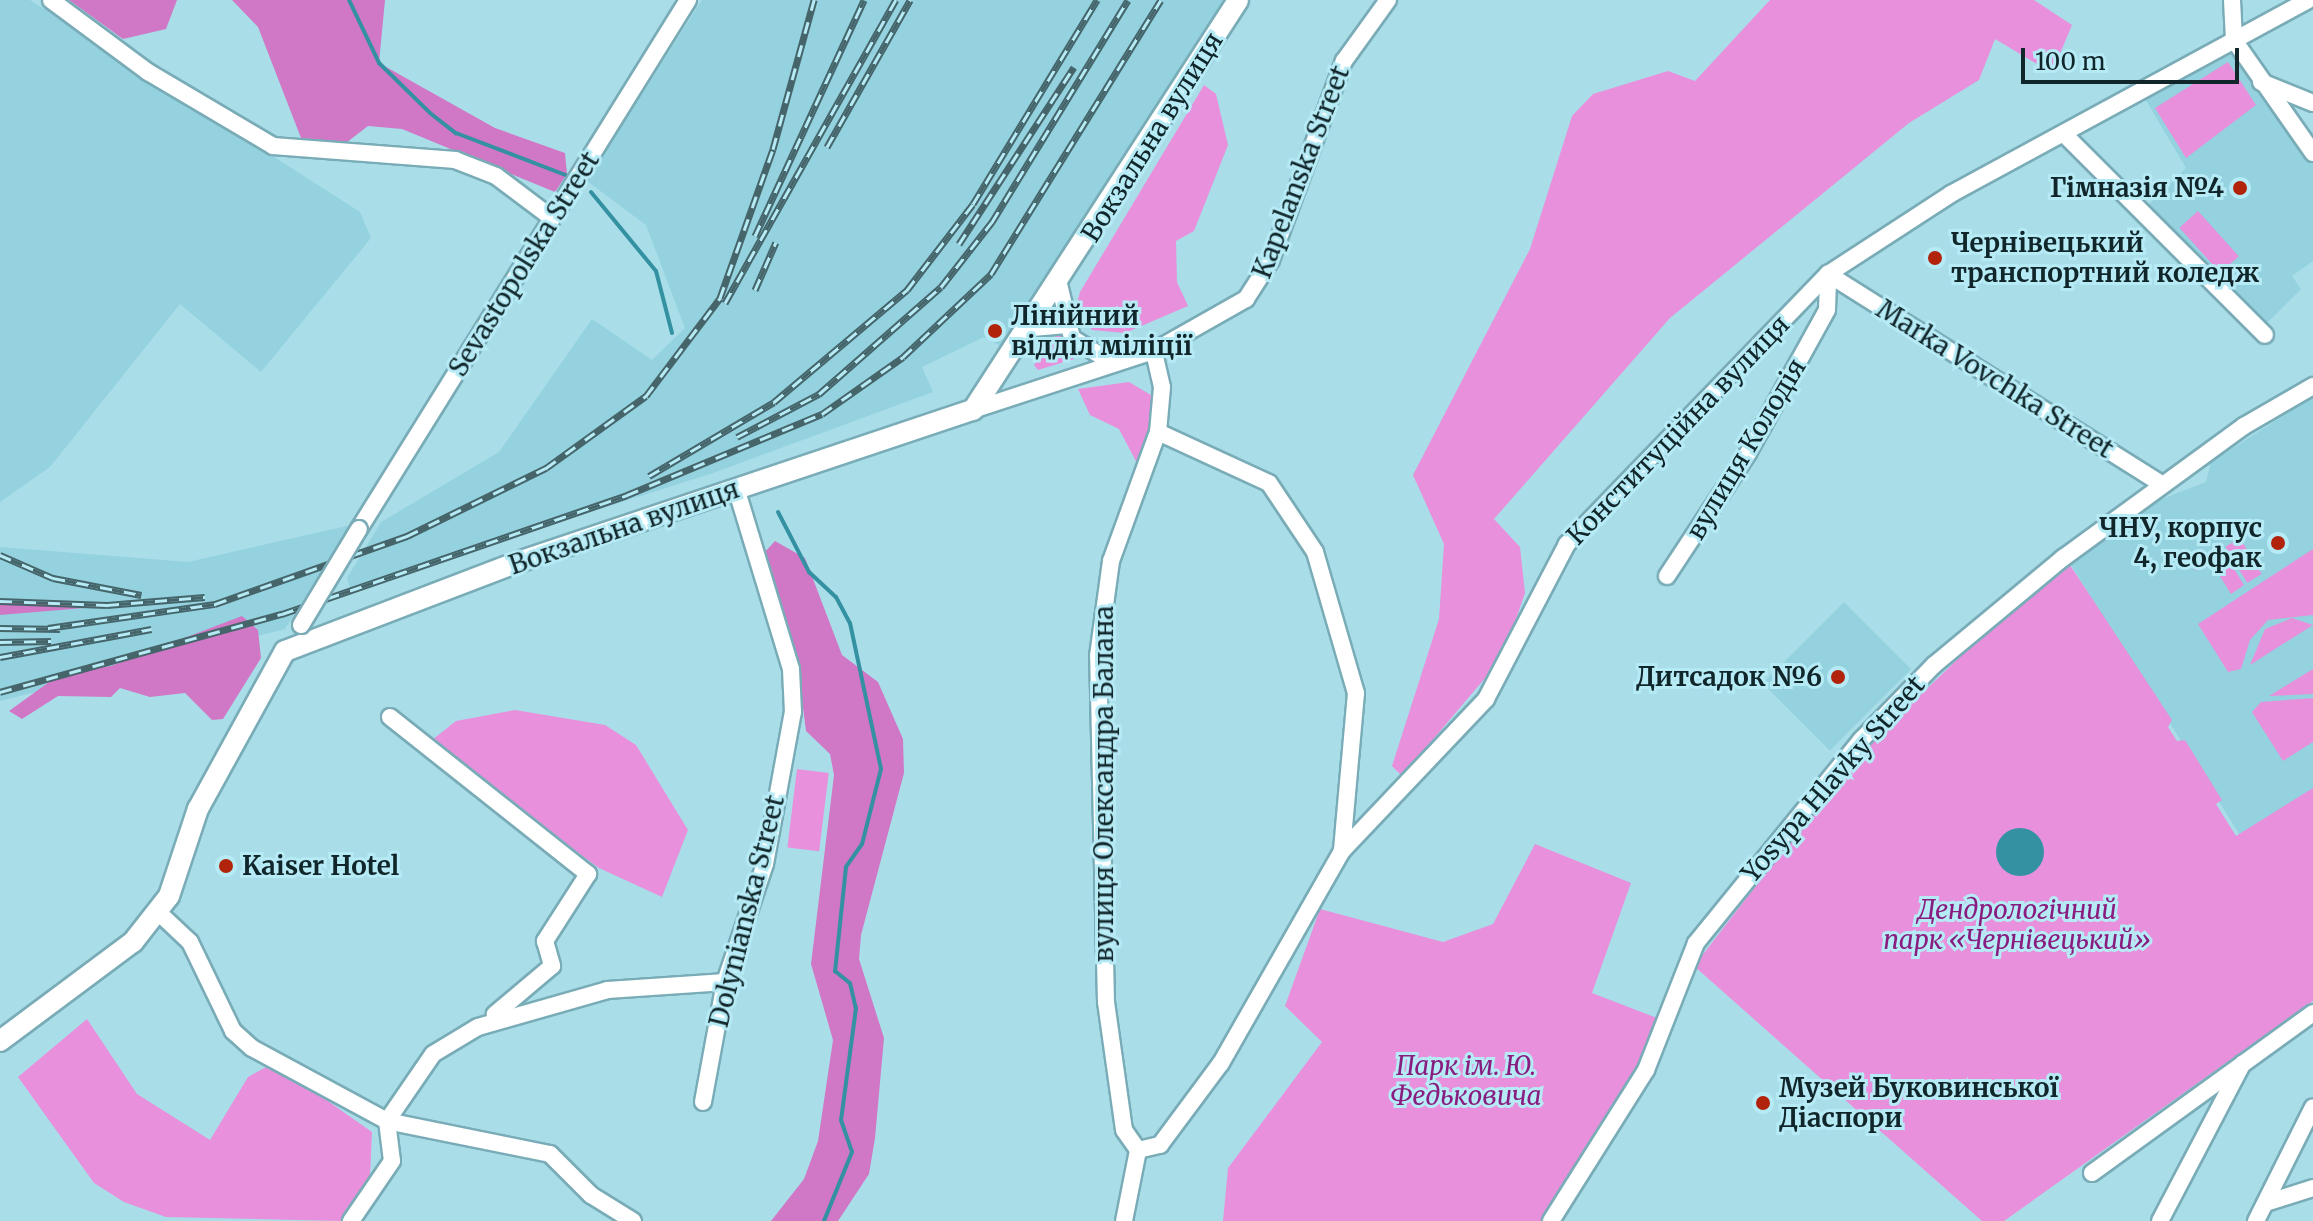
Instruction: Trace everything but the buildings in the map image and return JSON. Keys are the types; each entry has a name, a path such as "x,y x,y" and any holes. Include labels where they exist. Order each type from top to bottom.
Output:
{"main road":[{"name":"Вокзальна вулиця","path":"285,651 736,488 973,410 1032,328 1238,0"},
{"path":"0,1041 133,942 157,911 232,739 285,651"}],"street":[{"path":"51,0 148,72 273,146 455,160 496,176 552,218"},
{"name":"Sevastopolska Street","path":"285,651 688,0"},
{"name":"Kapelanska Street","path":"973,410 1111,362 1154,351 1228,312 1261,281 1344,61 1388,0"},
{"path":"2232,0 2234,40 2313,153"},
{"name":"Конституційна вулиця","path":"1138,1150 1160,1145 1221,1063 1342,851 1477,712 1567,544 1828,274 1951,194 2308,0"},
{"path":"2261,82 2313,103"},
{"path":"2064,134 2265,335"},
{"name":"Marka Vovchka Street","path":"1828,274 2162,484"},
{"name":"вулиця Колодія","path":"1667,576 1748,453 1827,310 1828,274"},
{"path":"1059,284 1064,325 1084,350 1111,362"},
{"path":"1032,328 1064,325"},
{"name":"вулиця Олександра Балана","path":"1138,1150 1124,1130 1106,1002 1098,656 1111,561 1158,432 1162,387 1154,351"},
{"name":"Yosypa Hlavky Street","path":"1551,1221 1646,1070 1696,943 1774,841 1934,665 2162,484 2313,386"},
{"path":"1158,432 1269,483 1315,552 1356,693 1342,851"},
{"name":"Dolynianska Street","path":"703,1102 725,982 765,864 793,712 791,669 736,488"},
{"path":"351,1221 392,1161 387,1121 433,1054 478,1027 552,966 545,941 588,874 390,717"},
{"path":"157,911 190,942 233,1031 252,1048 387,1121 425,1135 550,1154 591,1195 633,1221"},
{"path":"478,1027 608,990 725,982"},
{"path":"2092,1173 2313,1013"},
{"path":"2160,1221 2245,1060"},
{"path":"2256,1221 2313,1107"},
{"path":"1124,1221 1138,1150"},
{"path":"2266,1203 2313,1188"}],"shaded area":[{"path":"0,0 30,0 360,212 371,238 261,372 180,304 50,467 0,502"},
{"path":"69,0 177,0 166,29 123,39"},
{"path":"232,0 385,0 379,63 495,128 565,153 567,174 555,192 402,129 368,126 338,149 301,138 258,27"},
{"path":"702,0 1225,0 1004,348 984,337 922,367 933,392 713,473 350,588 347,578 381,522 499,452 592,319 652,360 685,328 646,225 587,181"},
{"name":"Гімназія №4","path":"2233,40 2313,152 2313,261 2292,276 2301,289 2266,324 2147,206 2186,168 2141,92"},
{"path":"2313,397 2313,952 2071,565 2159,500 2206,482 2211,462"},
{"path":"351,525 285,629 0,701 0,547 188,562"},
{"path":"775,541 805,558 842,655 878,682 903,739 904,773 861,935 859,959 884,1038 875,1138 869,1174 838,1221 771,1221 804,1179 818,1141 833,1040 811,964 834,775 830,754 806,731 798,668 764,553"},
{"path":"0,601 27,603 96,607 0,615"},
{"name":"Дитсадок №6","path":"1844,602 1911,669 1830,750 1763,683"},
{"path":"242,616 258,630 261,658 223,719 212,720 185,693 150,697 120,688 111,697 58,696 22,719 9,711 63,672 111,666"},
{"path":"2020,828 2037,835 2044,852 2037,869 2020,876 2003,869 1996,852 2003,835"}],"green space":[{"path":"1770,0 2034,0 2072,25 2052,73 1995,39 1979,80 1909,123 1670,318 1494,519 1520,547 1525,593 1503,657 1402,776 1392,766 1439,619 1444,544 1413,475 1530,249 1572,116 1593,94 1668,71 1695,81"},
{"path":"2228,62 2256,105 2186,158 2155,108"},
{"path":"1204,85 1216,94 1228,145 1194,231 1176,241 1177,282 1188,306 1125,333 1092,330 1075,311 1080,292"},
{"path":"2198,211 2239,256 2220,273 2179,228"},
{"path":"1059,331 1074,359 1038,370 1034,365"},
{"path":"1129,382 1151,395 1156,411 1139,467 1119,429 1090,415 1078,389"},
{"path":"2240,538 2262,574 2247,583 2225,547"},
{"path":"2222,549 2244,585 2231,594 2213,565 2193,571"},
{"path":"2313,549 2313,615 2268,620 2250,640 2241,669 2228,672 2198,624"},
{"name":"Дендрологічний парк «Чернівецький»","path":"2070,565 2172,720 2168,727 2177,741 2185,740 2222,800 2216,804 2236,836 2313,788 2313,1001 2004,1221 1982,1221 1694,966 1852,761 1993,625"},
{"path":"2292,618 2313,625 2250,665 2265,629"},
{"path":"2313,669 2313,694 2269,696"},
{"path":"2313,698 2313,742 2283,761 2252,712 2261,702"},
{"path":"515,710 605,725 636,745 688,830 662,897 599,868 427,744 456,721"},
{"path":"797,769 829,773 819,851 787,847"},
{"name":"Парк ім. Ю. Федьковича","path":"1535,844 1631,883 1592,993 1657,1018 1641,1066 1546,1221 1223,1221 1228,1168 1322,1042 1285,1006 1320,909 1443,942 1493,924"},
{"path":"87,1019 137,1094 210,1140 248,1077 266,1067 312,1090 372,1132 370,1177 340,1221 166,1217 124,1202 94,1183 18,1077"}],"waterway":[{"path":"349,0 379,63 430,113 456,133 568,176"},
{"path":"591,192 656,271 672,333"},
{"path":"778,512 809,572 836,597 850,623 881,769 862,844 846,867 835,971 850,983 856,1008 841,1120 852,1152 824,1221"}],"railway":[{"path":"48,628 215,604 407,536 546,468 646,396 720,298 773,149 814,0"},
{"path":"755,236 864,0"},
{"path":"725,303 896,0"},
{"path":"827,147 910,0"},
{"path":"649,476 774,402 907,290 973,204 1097,0"},
{"path":"737,437 819,394 941,287 992,222 1128,0"},
{"path":"0,692 282,614 627,495 822,414 903,357 991,274 1161,0"},
{"path":"959,244 1074,67"},
{"path":"755,290 776,242"},
{"path":"0,555 53,578 141,595"},
{"path":"0,601 107,605 205,597"},
{"path":"0,628 60,629"},
{"path":"0,657 151,629"},
{"path":"0,642 51,641"}],"place":[{"name":"Гімназія №4","path":"2240,188"},
{"name":"Чернівецький транспортний коледж","path":"1935,258"},
{"name":"Лінійний відділ міліції","path":"995,331"},
{"name":"ЧНУ, корпус 4, геофак","path":"2278,543"},
{"name":"Дитсадок №6","path":"1838,677"},
{"name":"Kaiser Hotel","path":"226,866"},
{"name":"Музей Буковинської Діаспори","path":"1763,1103"}]}
